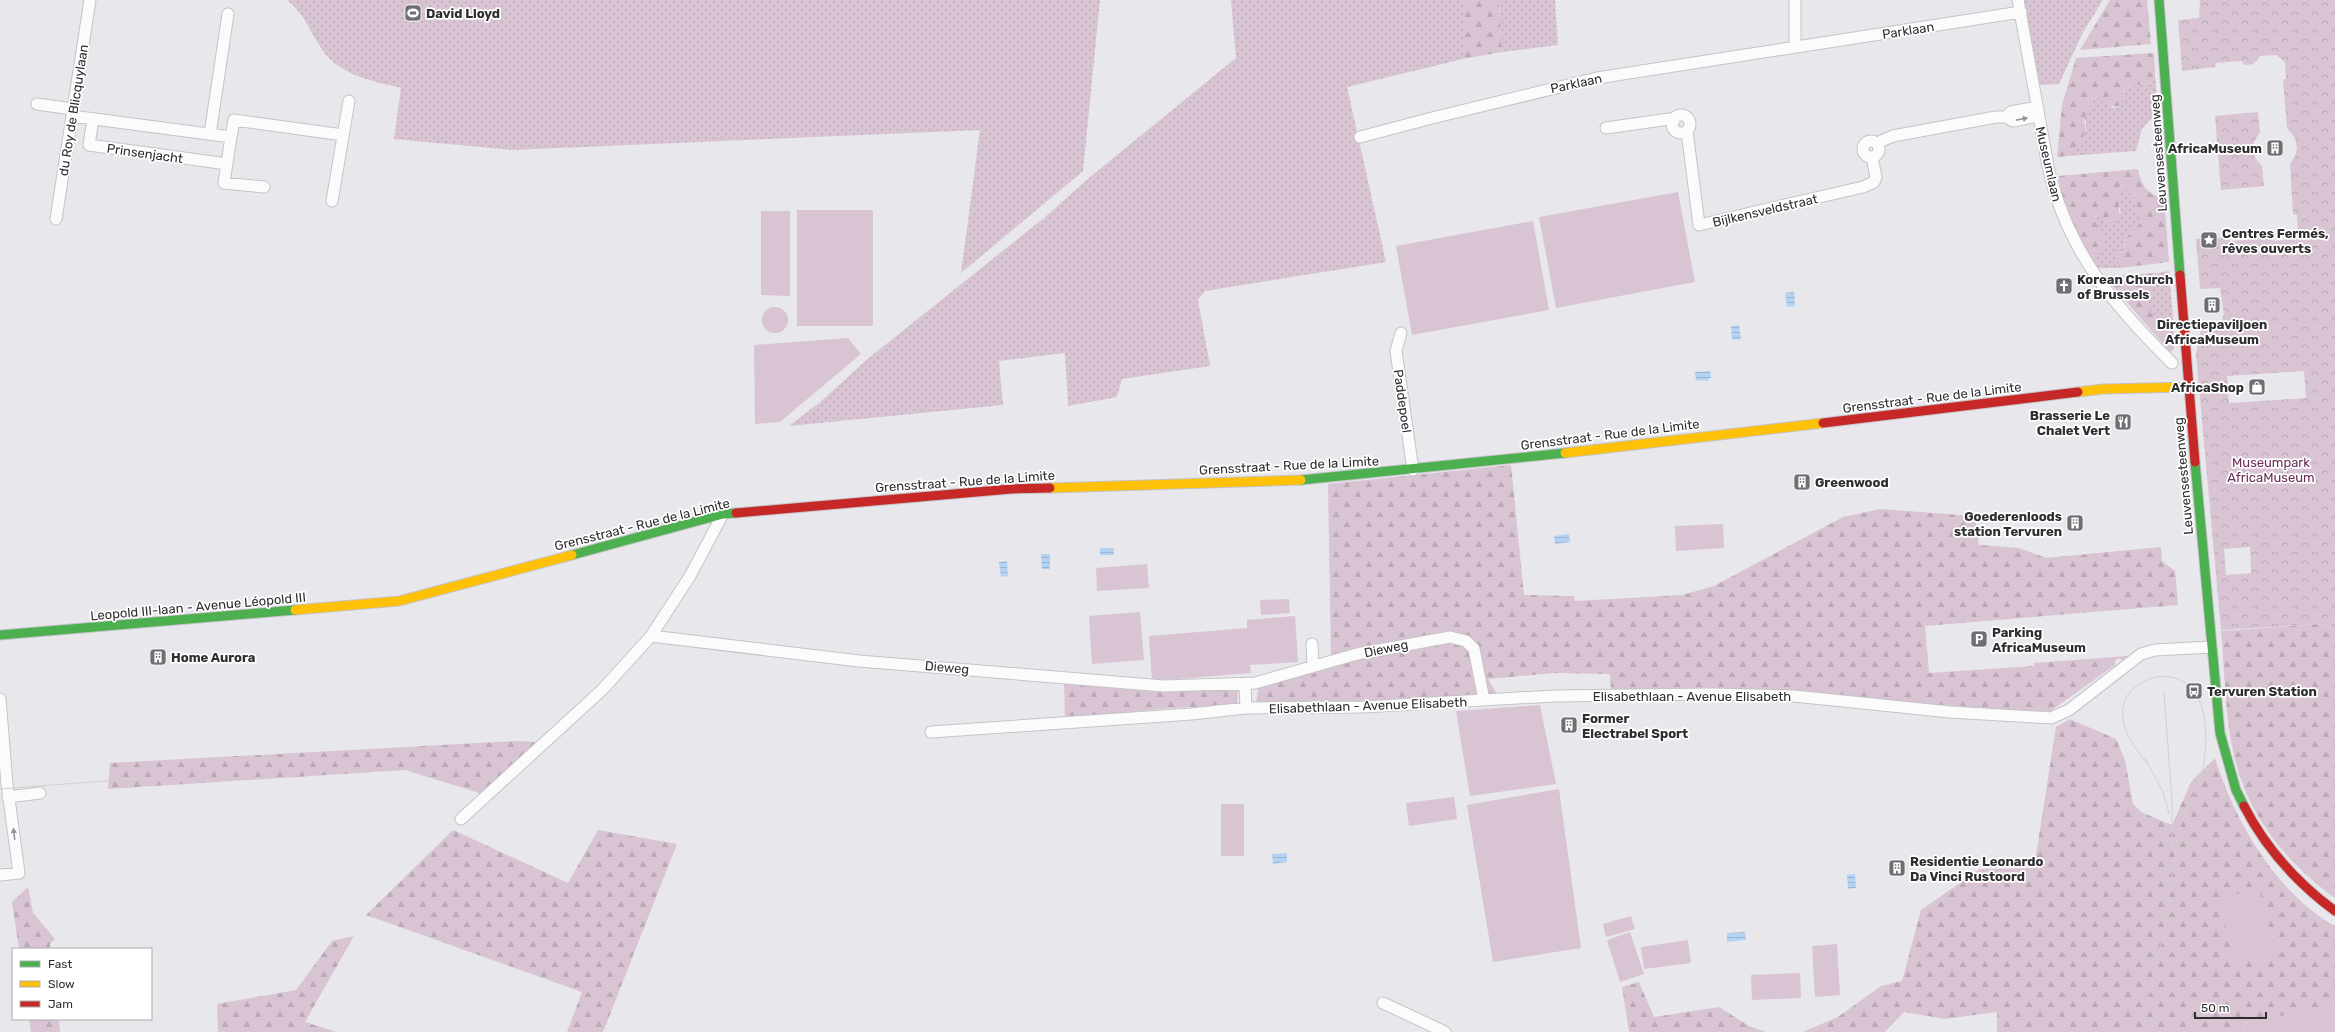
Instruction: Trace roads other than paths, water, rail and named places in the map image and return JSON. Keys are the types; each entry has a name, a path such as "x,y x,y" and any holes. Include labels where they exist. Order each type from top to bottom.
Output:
{"street":[{"name":"du Roy de Blicquylaan","path":"56,219 90,0"},
{"path":"1795,0 1795,47"},
{"name":"Museumlaan","path":"2018,0 2052,186 2078,248 2112,299 2172,363"},
{"name":"Leuvensesteenweg","path":"2159,0 2188,387 2220,733 2236,790 2257,831 2277,859 2300,884 2335,911"},
{"name":"Parklaan","path":"1360,137 1560,86 1795,47 2021,12"},
{"path":"210,134 228,14"},
{"path":"332,201 349,101"},
{"name":"Prinsenjacht","path":"37,104 93,119 231,137"},
{"name":"Bijlkensveldstraat","path":"1606,128 1669,119 1674,121 1675,131 1681,133 1687,131 1699,225 1781,207 1874,182 1876,177 1872,157 1864,153 1864,144 1872,141 1877,144 1893,136 2006,117 2013,121 2038,112"},
{"name":"Prinsenjacht","path":"93,119 89,145 227,164"},
{"path":"264,187 224,182 234,120 343,135"},
{"name":"Paddepoel","path":"1401,333 1396,351 1413,470"},
{"name":"Grensstraat - Rue de la Limite","path":"399,602 723,514 1011,489 1284,481 1413,470 2103,389 2188,387"},
{"path":"461,819 602,690 650,636 690,576 723,514"},
{"name":"Leopold III-laan - Avenue Léopold III","path":"0,634 399,602"},
{"name":"Dieweg","path":"650,636 859,660 1146,685 1245,684 1384,648 1433,639 1456,638 1468,643 1476,654 1484,700"},
{"path":"1312,644 1313,667"},
{"name":"Elisabethlaan - Avenue Elisabeth","path":"931,732 1192,714 1246,708 1363,708 1554,696 1794,696 2020,718 2051,718 2069,710 2141,654 2155,650 2211,647"},
{"path":"1245,684 1246,708"},
{"path":"0,699 8,797 20,873 0,875"},
{"path":"8,797 40,793"},
{"path":"1383,1003 1445,1032"}],"water":[{"path":"1794,292 1795,306 1787,307 1785,293"},
{"path":"1739,325 1741,339 1732,340 1731,326"},
{"path":"1710,371 1711,378 1708,379 1709,381 1696,380 1695,372"},
{"path":"1569,534 1570,542 1555,544 1554,536"},
{"path":"1100,548 1114,548 1114,555 1100,555"},
{"path":"1041,554 1050,554 1050,569 1042,569"},
{"path":"1007,561 1008,576 1001,577 999,562"},
{"path":"1287,853 1287,862 1273,864 1272,854"},
{"path":"1855,874 1856,888 1848,889 1847,875"},
{"path":"1745,932 1746,940 1727,942 1727,933"}],"tram line":[{"path":"2143,1032 2165,925 2178,835 2201,776 2205,752 2205,725 2199,700 2193,690 2179,679 2162,676 2151,678 2141,683 2130,692 2124,701 2124,723 2128,734 2133,745 2147,763"},
{"path":"2164,692 2172,802 2172,848"},
{"path":"2145,758 2163,792 2169,813"},
{"path":"0,789 143,778"}],"place":[{"name":"David Lloyd","path":"413,13"},
{"name":"AfricaMuseum","path":"2275,148"},
{"name":"Centres Fermés, rêves ouverts","path":"2209,240"},
{"name":"Korean Church of Brussels","path":"2064,286"},
{"name":"Directiepaviljoen AfricaMuseum","path":"2212,305"},
{"name":"AfricaShop","path":"2257,387"},
{"name":"Brasserie Le Chalet Vert","path":"2123,422"},
{"name":"Greenwood","path":"1802,482"},
{"name":"Goederenloods station Tervuren","path":"2075,523"},
{"name":"Parking AfricaMuseum","path":"1979,639"},
{"name":"Home Aurora","path":"158,657"},
{"name":"Tervuren Station","path":"2194,691"},
{"name":"Former Electrabel Sport","path":"1569,725"},
{"name":"Residentie Leonardo Da Vinci Rustoord","path":"1897,868"}],"park label":[{"name":"Museumpark AfricaMuseum","path":"2271,470"}]}
